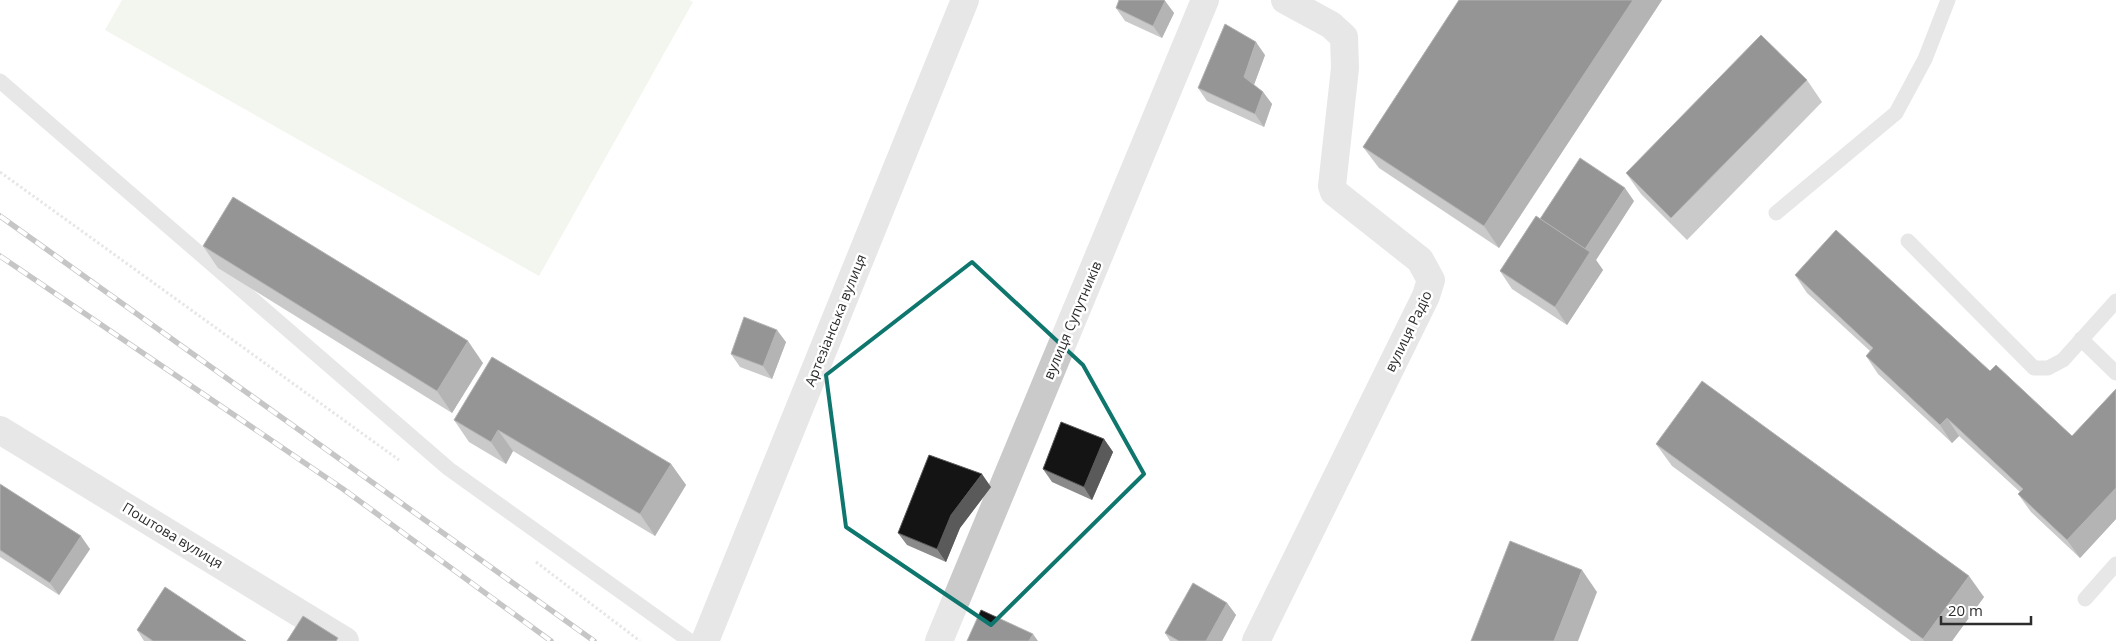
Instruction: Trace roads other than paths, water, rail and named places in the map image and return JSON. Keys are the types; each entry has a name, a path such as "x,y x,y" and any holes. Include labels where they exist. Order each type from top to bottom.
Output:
{"street":[{"name":"Артезіанська вулиця","path":"705,641 964,0"},
{"name":"вулиця Супутників","path":"939,641 1205,0"},
{"name":"вулиця Радіо","path":"1256,641 1430,288 1431,280 1420,260 1334,192 1344,68 1344,37 1331,24 1285,0"},
{"name":"Поштова вулиця","path":"0,430 345,641"}],"lane":[{"path":"1776,213 1896,112 1926,59 1948,0"},
{"path":"0,81 449,469 690,641"},
{"path":"1908,241 2034,368 2048,368 2063,360 2116,301"},
{"path":"2081,339 2116,373"},
{"path":"2085,599 2116,564"}],"railway":[{"path":"0,216 594,641"},
{"path":"0,256 343,489 551,641"}]}
